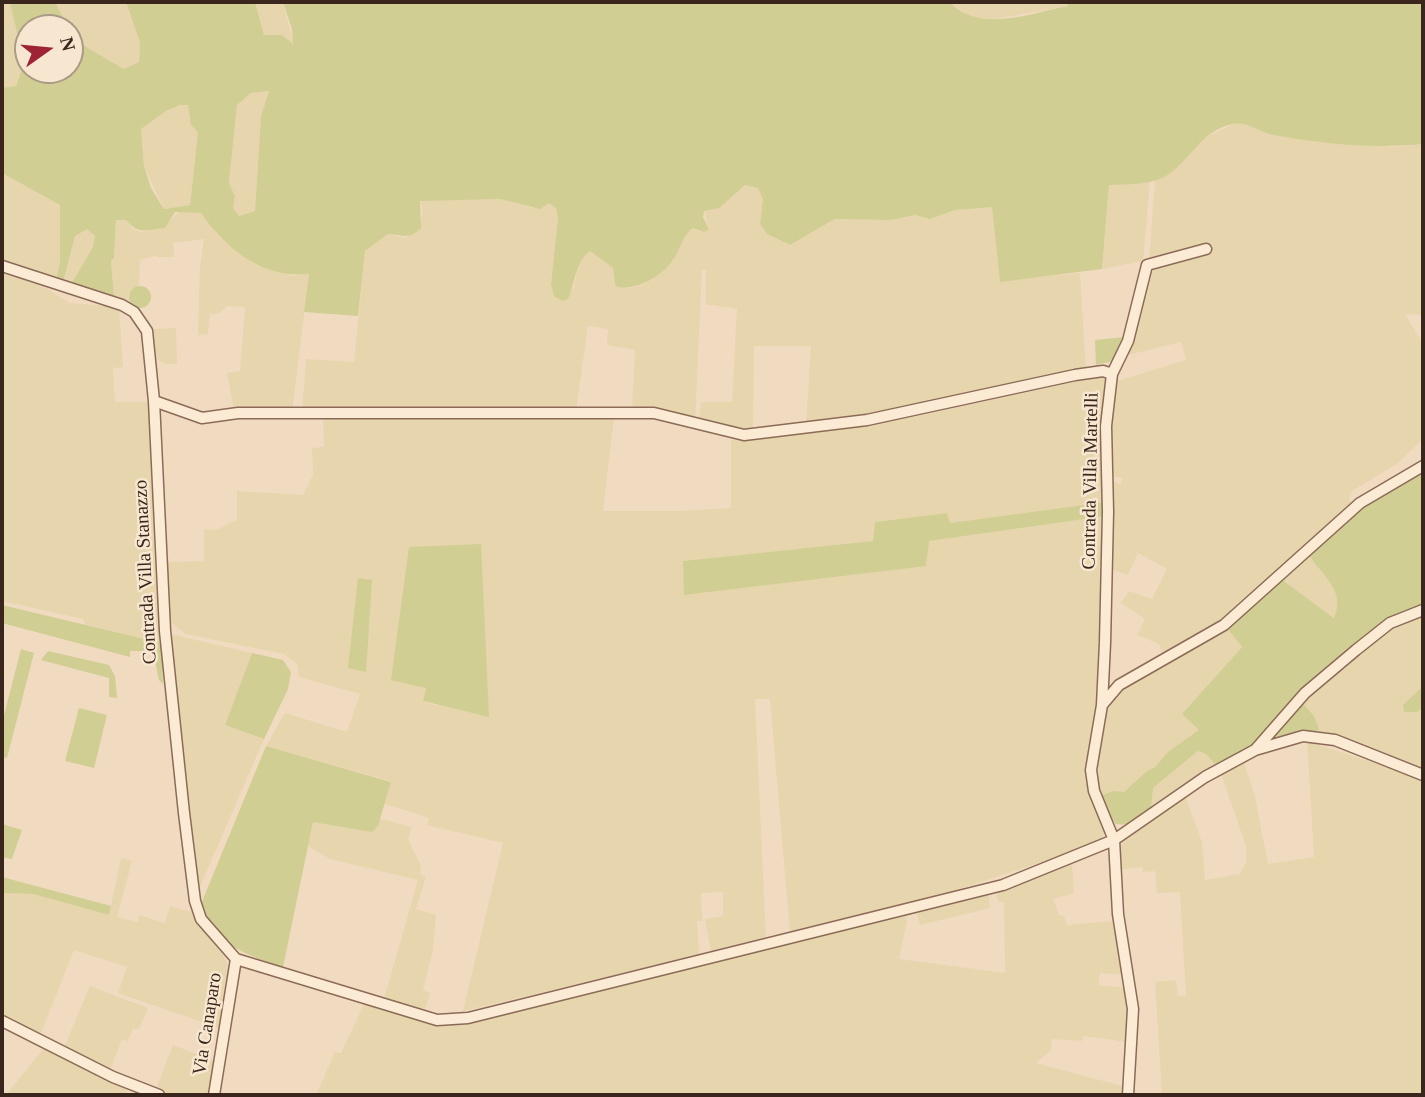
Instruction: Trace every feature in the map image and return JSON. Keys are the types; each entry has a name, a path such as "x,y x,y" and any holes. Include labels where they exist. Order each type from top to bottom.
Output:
{"street":[{"name":"Contrada Villa Martelli","path":"1128,1095 1133,1009 1118,914 1114,840 1094,791 1091,770 1102,705 1108,526 1106,426 1112,374 1128,341 1147,265 1206,249"},
{"name":"Contrada Villa Stanazzo","path":"2,266 122,305 134,312 147,331 154,401 165,631 195,901 208,930 236,959"},
{"path":"154,401 202,418 237,413 654,413 744,435 867,420 1075,375 1102,371 1112,374"},
{"path":"1102,705 1119,685 1224,625 1360,503 1423,467"},
{"path":"1255,750 1305,694 1356,650 1390,624 1423,610"},
{"path":"236,959 437,1020 468,1018 1003,885 1114,840 1205,778 1255,750 1303,736 1335,740 1423,775"},
{"name":"Via Canaparo","path":"214,1095 236,959"},
{"path":"2,1021 113,1077 159,1095"}],"shaded area":[{"path":"2,2 12,5 14,15 14,84 17,84 2,88"},
{"path":"10,2 55,2 61,14 14,14 14,19"},
{"path":"55,2 126,2 140,43 139,62 124,69 84,46 84,14 59,14"},
{"path":"126,2 255,2 264,35 282,35 293,44 292,29 283,2 950,2 962,12 975,17 1006,19 1068,6 1066,2 1423,2 1423,144 1348,145 1274,135 1243,124 1233,124 1211,133 1180,165 1162,178 1143,183 1109,185 1102,269 1000,282 992,207 955,210 930,219 915,215 891,220 835,219 790,245 767,234 760,224 763,199 758,188 745,185 719,208 704,211 703,217 709,229 704,232 693,228 684,238 674,259 661,273 635,286 618,287 615,285 613,268 590,251 578,267 568,299 563,301 554,296 551,284 558,218 556,208 549,203 540,209 500,199 420,201 421,228 417,232 406,236 388,234 365,251 358,316 304,312 309,274 276,272 247,259 222,238 201,213 175,212 165,228 148,230 139,230 126,220 116,220 114,258 111,261 114,297 71,284 93,247 95,236 87,229 75,236 63,282 56,280 60,261 60,205 2,173 2,88 84,84 84,46 124,69 139,62 140,43","holes":["269,91 261,116 255,211 239,216 233,208 235,196 229,183 237,105 251,93","180,105 188,105 191,125 198,132 190,205 164,209 151,188 144,166 141,129 166,111"]},
{"path":"255,2 283,2 294,45 282,35 264,35"},
{"path":"950,2 1066,2 1069,6 995,19 971,18"},
{"path":"269,91 261,116 255,211 239,216 233,208 235,196 229,184 237,105 251,93"},
{"path":"180,105 188,105 198,132 190,205 164,209 144,166 141,129 166,111"},
{"path":"1236,123 1319,142 1397,147 1423,144 1423,315 1405,314 1423,344 1423,439 1397,464 1352,491 1349,498 1352,505 1228,617 1163,657 1159,644 1137,635 1145,619 1121,603 1129,591 1152,599 1167,569 1138,553 1128,575 1110,569 1111,480 1120,484 1123,478 1110,476 1110,423 1117,381 1186,360 1181,342 1128,355 1149,262 1155,180 1176,167 1200,140"},
{"path":"2,173 60,205 60,261 56,280 2,263"},
{"path":"1150,181 1143,261 1102,269 1109,185"},
{"path":"745,185 758,188 763,199 760,224 767,234 790,245 835,219 891,220 915,215 930,219 955,210 992,206 1000,281 1080,273 1086,370 939,405 806,426 811,346 754,346 753,432 699,422 701,402 732,402 737,309 706,304 706,270 702,270 695,420 632,411 635,350 607,345 608,329 588,326 576,411 302,412 306,359 354,362 365,251 388,234 406,238 423,215 420,200 500,199 533,208 549,202 557,208 558,218 551,284 573,289 578,267 583,256 590,251 613,268 615,285 631,288 644,284 669,264 679,250 683,236 693,228 704,232 709,229 704,211 723,203"},
{"path":"180,211 201,213 222,240 246,257 292,276 309,274 292,412 234,411 227,373 240,371 245,307 227,306 219,313 210,314 208,334 198,335 200,266 204,239 173,243 174,257 157,255 140,260 139,285 128,295 130,303 114,297 111,260 114,258 116,220 126,220 133,229 141,232 160,229"},
{"path":"87,228 95,236 93,247 71,284 63,282 75,236"},
{"path":"2,274 34,281 70,303 119,307 123,367 113,368 115,402 150,402 158,530 161,643 86,625 83,619 2,601"},
{"path":"140,286 148,289 151,297 148,305 140,308 132,305 129,297 132,289"},
{"path":"176,328 177,364 165,364 157,359 151,329"},
{"path":"1125,337 1113,361 1096,365 1095,340"},
{"path":"1101,376 1109,382 1106,502 950,523 946,513 875,522 873,541 683,561 685,595 926,565 928,541 1106,516 1099,703 1089,740 1088,777 1105,831 1102,838 1082,849 932,898 790,933 770,699 755,699 766,940 711,952 705,919 723,916 723,892 701,893 702,921 697,921 699,955 463,1011 503,843 427,825 429,818 385,804 391,781 266,746 285,713 347,732 360,694 299,677 297,664 284,654 186,634 170,622 168,562 204,561 204,529 216,530 237,520 237,491 303,495 313,475 312,448 324,447 323,418 614,418 603,511 681,511 731,508 731,440 914,417","holes":["426,688 489,716 423,702"]},
{"path":"1423,470 1423,608 1387,622 1298,698 1314,716 1319,729 1315,735 1290,734 1217,766 1206,754 1198,751 1153,788 1151,810 1135,821 1116,824 1102,805 1100,796 1113,791 1124,792 1155,767 1169,751 1199,730 1182,714 1242,647 1227,628 1281,579 1334,618 1337,608 1335,591 1310,556 1368,502"},
{"path":"1106,502 1106,516 929,541 926,566 684,595 683,561 873,541 875,522 947,513 950,523"},
{"path":"481,544 489,717 423,701 426,688 391,680 409,547"},
{"path":"1315,548 1318,568 1335,588 1338,606 1334,618 1281,579"},
{"path":"358,578 372,580 366,672 348,668"},
{"path":"2,605 161,643 163,684 159,680 153,651 130,651 130,657 2,623"},
{"path":"1423,613 1423,686 1403,705 1417,712 1423,708 1423,770 1315,735 1314,716 1301,702 1395,625"},
{"path":"1227,628 1242,647 1182,714 1200,730 1169,751 1155,767 1124,792 1100,796 1097,755 1107,705 1116,691"},
{"path":"170,634 252,653 225,725 264,739 199,889"},
{"path":"21,649 34,653 7,758 2,757 2,723"},
{"path":"48,651 109,665 115,676 117,698 109,697 109,678 41,660"},
{"path":"252,653 283,660 291,672 288,689 264,739 225,725"},
{"path":"1423,686 1423,708 1417,712 1404,712 1403,705"},
{"path":"79,708 107,715 94,768 65,761"},
{"path":"1307,741 1423,779 1423,1095 1162,1095 1155,982 1176,980 1178,996 1186,996 1180,892 1157,893 1155,871 1143,872 1142,867 1118,870 1119,849 1123,842 1185,796 1202,842 1205,880 1240,874 1246,863 1246,846 1221,774 1244,763 1254,792 1268,864 1314,857"},
{"path":"266,746 391,782 378,826 372,832 313,822 283,967 245,953 222,938 213,929 201,904"},
{"path":"1198,751 1207,754 1217,766 1151,810 1153,788"},
{"path":"381,819 412,827 408,839 421,866 420,874 426,877 416,909 436,915 433,950 423,990 430,993 426,1007 421,1009 384,999 418,880 330,859 308,846 313,821 372,832"},
{"path":"2,824 22,830 12,859 2,857"},
{"path":"121,858 132,861 117,917 138,922 139,915 165,923 170,906 191,912 225,958 231,973 222,1029 118,993 127,967 74,950 40,1036 2,1015 2,893 33,894 109,915"},
{"path":"1072,863 1074,893 1053,899 1059,915 1064,916 1067,925 1115,921 1126,975 1100,973 1098,985 1127,988 1128,1042 1083,1036 1082,1041 1052,1039 1051,1050 1036,1063 1126,1087 1125,1095 316,1095 335,1052 341,1053 365,1002 432,1022 905,913 907,921 899,959 1005,973 1004,902 998,902 996,889"},
{"path":"2,877 111,906 109,915 33,894 2,893"},
{"path":"988,892 990,908 920,925 916,911"},
{"path":"90,986 148,1008 139,1029 133,1029 127,1041 122,1039 110,1070 63,1050"},
{"path":"173,1045 214,1061 208,1095 166,1095 155,1091"},
{"path":"44,1048 128,1087 125,1095 6,1095"}]}
